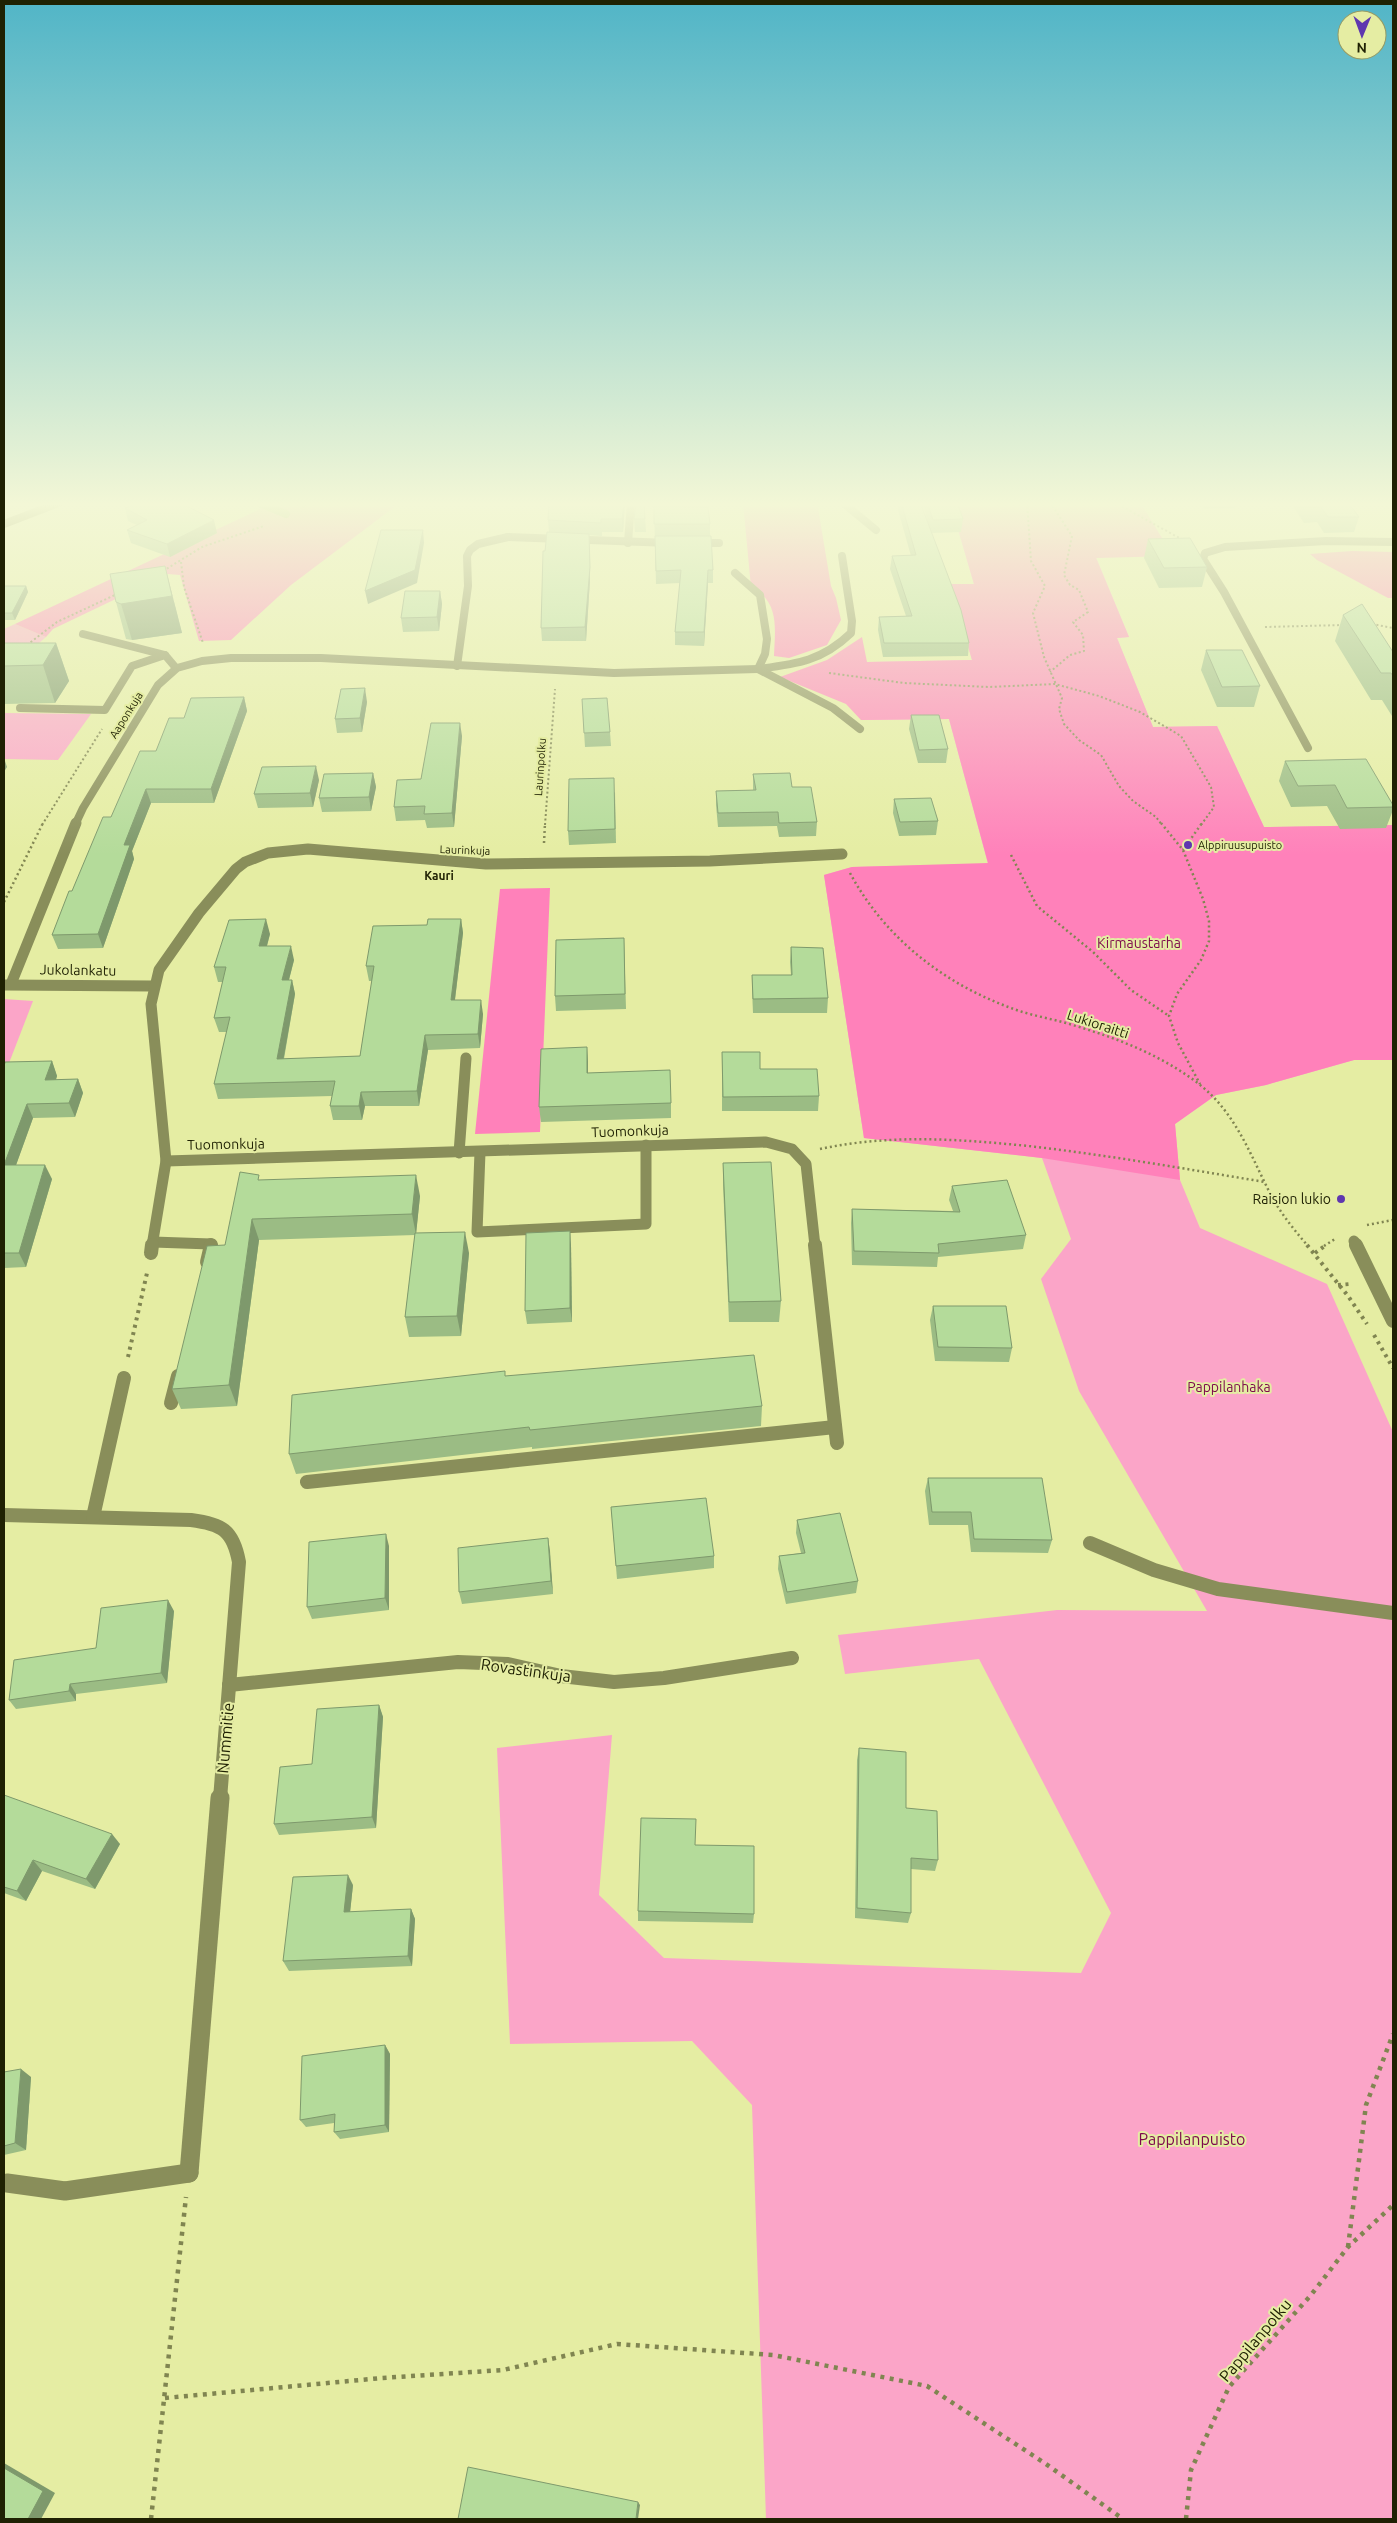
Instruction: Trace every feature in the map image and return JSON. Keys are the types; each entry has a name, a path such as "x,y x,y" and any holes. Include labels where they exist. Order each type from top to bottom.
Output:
{"street":[{"path":"457,666 463,620"},
{"path":"763,620 766,639 765,654 758,669 833,708 860,729"},
{"name":"Aaponkuja","path":"8,984 83,808 158,685 176,668 209,660 356,658 556,672 676,674 758,669 805,663 822,657 838,647 851,633 852,620"},
{"path":"1239,620 1308,748"},
{"path":"83,634 165,655 176,668"},
{"path":"20,708 105,710 132,666 165,655"},
{"name":"Laurinkuja","path":"152,986 171,951 231,874 244,863 261,855 283,850 308,849 446,862 542,863 710,861 842,854"},
{"name":"Jukolankatu","path":"8,984 152,986"},
{"path":"152,986 151,1004 166,1161 152,1248 211,1244 204,1272"},
{"path":"459,1153 466,1058"},
{"name":"Tuomonkuja","path":"166,1161 459,1153 758,1141 790,1146 800,1153"},
{"path":"480,1152 477,1232 646,1224 646,1145"},
{"path":"800,1153 806,1164 837,1443"},
{"path":"1354,1241 1393,1321"},
{"path":"171,1403 180,1366"},
{"path":"93,1517 124,1378"},
{"path":"307,1482 835,1427"},
{"name":"Nummitie","path":"4,1515 191,1520 212,1523 227,1530 236,1543 239,1562 189,2173"},
{"path":"1090,1543 1154,1570 1218,1589 1393,1613"},
{"name":"Rovastinkuja","path":"229,1685 458,1662 508,1664 561,1676 614,1682 664,1678 792,1658"},
{"path":"7,2183 65,2191 189,2173"}],"path":[{"path":"26,646 62,620"},
{"path":"195,620 209,660"},
{"path":"1035,620 1050,672 1062,698 1059,709 1064,724 1079,740 1101,755 1119,786 1133,801 1156,817 1183,850 1204,899 1209,921 1209,941 1201,960 1176,994 1169,1016 1178,1043 1200,1085"},
{"path":"1050,672 1070,655 1084,651 1083,635 1073,622 1076,620"},
{"path":"1369,624 1393,628"},
{"path":"1244,628 1349,625"},
{"name":"Laurinpolku","path":"542,863 556,672"},
{"path":"824,672 904,683 989,687 1055,684 1098,696 1140,712 1180,736 1193,753 1211,787 1214,808 1183,850"},
{"path":"4,902 36,834 104,725"},
{"name":"Lukioraitti","path":"842,854 858,891 876,914 927,964 966,987 1012,1008 1104,1034 1156,1054 1200,1085 1246,1140 1283,1216 1315,1253 1364,1318 1393,1368"},
{"path":"1011,855 1037,906 1093,952 1131,990 1169,1016"},
{"path":"800,1153 856,1142 904,1138 976,1140 1134,1160 1265,1182"},
{"path":"124,1378 152,1248"},
{"path":"1348,2247 1366,2105 1393,2034"},
{"path":"151,2519 189,2173"},
{"name":"Pappilanpolku","path":"1186,2519 1191,2470 1229,2387 1310,2295 1348,2247 1393,2205"},
{"path":"165,2398 382,2378 503,2370 617,2344 773,2355 927,2386 1046,2464 1123,2519"}],"green space":[{"path":"24,620 72,620 53,629 46,637 15,624"},
{"path":"193,620 253,620 231,640 199,641"},
{"path":"774,620 841,620 827,645 789,658 774,656"},
{"path":"960,620 1122,620 1129,637 1117,638 1153,727 1217,726 1264,827 1393,825 1393,1060 1354,1060 1266,1085 1216,1095 1175,1124 1180,1180 1200,1228 1327,1284 1393,1432 1393,2519 766,2519 752,2105 692,2041 510,2044 497,1748 612,1735 599,1895 664,1958 1081,1973 1111,1913 979,1659 845,1674 838,1635 1057,1610 1207,1611 1079,1391 1041,1279 1071,1239 1042,1158 864,1138 824,875 852,867 988,864 949,719 861,720 867,662 972,660"},
{"name":"Kirmaustarha","path":"960,620 1122,620 1129,637 1117,638 1153,727 1217,726 1264,827 1393,825 1393,1060 1354,1060 1266,1085 1216,1095 1175,1124 1180,1180 1042,1158 864,1138 824,875 852,867 988,863 949,719 861,720 846,704 780,677 827,660 862,637 867,662 972,660"},
{"path":"15,624 46,637 4,673 4,629"},
{"path":"4,713 91,714 58,760 4,759"},
{"path":"550,888 540,1132 475,1134 500,889"},
{"path":"4,999 33,1001 4,1076"}],"building":[{"path":"541,620 586,620 585,627 541,628"},
{"path":"676,620 705,620 704,632 675,632"},
{"path":"880,620 963,620 969,643 884,643"},
{"path":"1346,620 1372,620 1393,652 1393,676 1391,673 1381,673"},
{"path":"4,643 56,643 43,665 4,666"},
{"path":"1206,650 1242,650 1260,686 1222,687"},
{"path":"365,688 360,718 335,719 341,689"},
{"path":"244,697 211,789 146,789 124,845 130,845 98,934 52,935 69,891 72,891 103,817 111,817 140,751 156,751 169,718 184,718 191,698"},
{"path":"607,698 610,732 584,733 582,699"},
{"path":"911,715 939,715 948,749 919,750"},
{"path":"431,723 460,723 452,813 424,814 425,806 394,807 397,780 421,779"},
{"path":"1366,759 1393,807 1347,808 1335,785 1298,786 1285,761"},
{"path":"316,766 310,793 254,794 262,767"},
{"path":"373,773 369,797 319,798 324,774"},
{"path":"790,773 792,787 811,787 817,822 779,823 778,812 718,813 716,791 756,790 753,774"},
{"path":"614,778 615,829 568,831 569,779"},
{"path":"931,798 938,821 900,822 894,799"},
{"path":"266,919 259,946 291,946 282,980 292,980 277,1059 360,1056 374,966 366,966 373,926 427,925 428,919 461,919 451,1000 481,1000 478,1034 425,1035 417,1091 361,1092 359,1106 330,1106 335,1081 214,1084 230,1017 214,1018 226,967 214,967 229,920"},
{"path":"624,938 625,994 555,996 556,940"},
{"path":"791,947 823,948 828,998 753,999 752,975 792,975"},
{"path":"587,1047 587,1073 670,1070 671,1103 539,1107 541,1049"},
{"path":"722,1052 760,1052 760,1069 817,1069 819,1096 723,1097"},
{"path":"52,1061 45,1080 78,1079 69,1103 27,1104 4,1165 5,1062"},
{"path":"771,1162 781,1301 729,1302 723,1163"},
{"path":"4,1165 45,1165 19,1253 4,1253"},
{"path":"240,1172 259,1175 258,1180 416,1175 412,1214 252,1219 229,1385 172,1389 207,1246 225,1245"},
{"path":"1007,1180 1026,1235 938,1244 939,1253 854,1251 852,1209 960,1212 952,1186"},
{"path":"570,1231 570,1308 525,1311 526,1233"},
{"path":"465,1232 457,1316 405,1317 415,1233"},
{"path":"933,1306 1006,1306 1012,1348 938,1347"},
{"path":"754,1355 762,1406 530,1430 529,1427 289,1454 292,1395 505,1371 505,1376"},
{"path":"928,1478 1042,1478 1052,1540 974,1539 971,1512 932,1512"},
{"path":"706,1498 714,1556 616,1566 611,1507"},
{"path":"840,1513 858,1581 787,1592 779,1556 805,1553 797,1520"},
{"path":"386,1534 385,1598 307,1607 309,1542"},
{"path":"548,1538 551,1581 459,1592 458,1548"},
{"path":"168,1600 161,1673 70,1684 69,1691 9,1700 14,1660 96,1648 101,1608"},
{"path":"379,1705 372,1817 274,1824 280,1767 312,1764 317,1709"},
{"path":"859,1748 906,1752 906,1808 937,1811 938,1860 911,1858 911,1913 857,1908"},
{"path":"4,1795 112,1834 86,1879 33,1860 17,1891 4,1887"},
{"path":"641,1818 696,1819 695,1845 754,1846 754,1914 638,1911"},
{"path":"348,1875 344,1912 411,1909 408,1956 283,1961 293,1877"},
{"path":"385,2045 385,2125 334,2132 335,2114 300,2120 302,2056"},
{"path":"21,2069 15,2143 4,2146 4,2072"},
{"path":"468,2467 638,2502 636,2519 458,2519"},
{"path":"4,2468 43,2491 28,2519 4,2519"}],"place":[{"name":"Alppiruusupuisto","path":"1188,845"},
{"name":"Raision lukio","path":"1341,1199"}],"district":[{"name":"Kauri","path":"439,875"}],"park label":[{"name":"Pappilanhaka","path":"1229,1387"},
{"name":"Pappilanpuisto","path":"1192,2139"}]}
